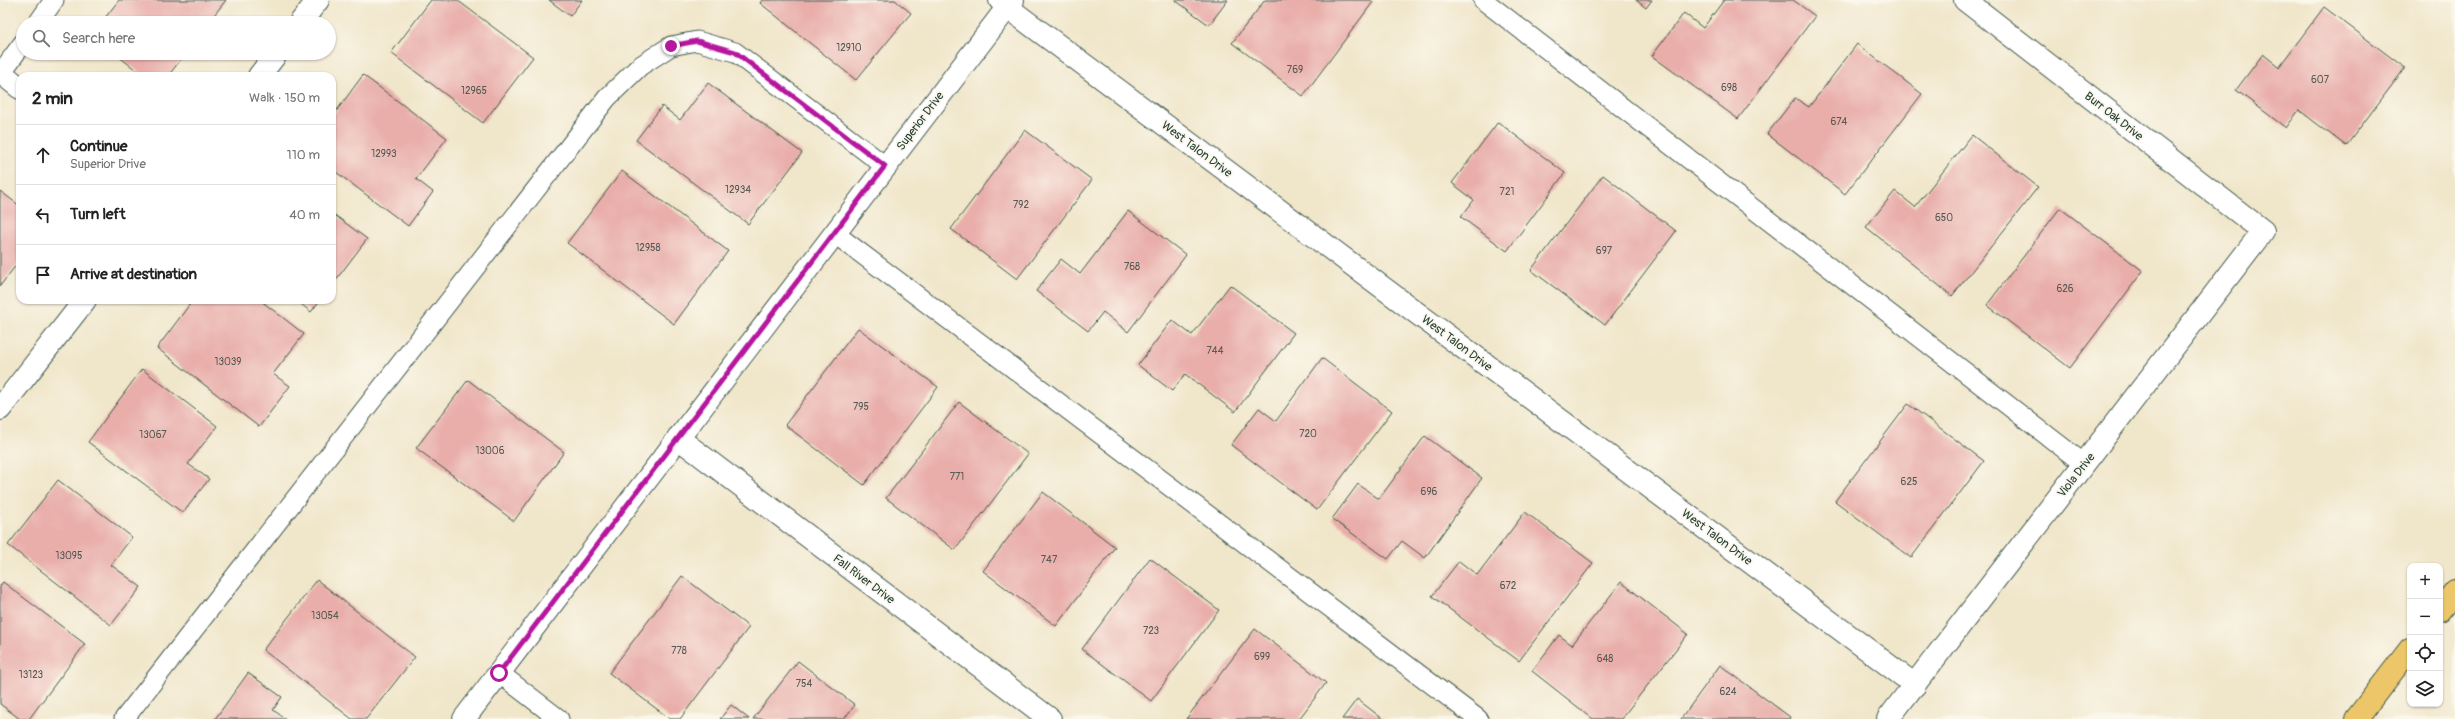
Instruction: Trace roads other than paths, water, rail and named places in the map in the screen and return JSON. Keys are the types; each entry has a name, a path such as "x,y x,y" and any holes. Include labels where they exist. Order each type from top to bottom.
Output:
{"main road":[{"path":"2443,606 2455,591"},
{"path":"2356,719 2407,653"}],"street":[{"path":"305,16 318,0"},
{"name":"Burr Oak Drive","path":"1965,0 2263,231"},
{"name":"Superior Drive","path":"464,719 885,166 1007,2"},
{"name":"West Talon Drive","path":"1007,2 1915,685"},
{"path":"262,72 272,60"},
{"path":"1,73 16,85"},
{"name":"Viola Drive","path":"1888,719 2263,231"},
{"path":"0,409 82,304"},
{"name":"Fall River Drive","path":"678,438 1050,719"}],"lane":[{"path":"43,16 54,0"},
{"path":"1483,0 2084,464"},
{"path":"124,719 602,105 640,66 671,46 697,41 735,52 885,166"},
{"path":"1,73 16,53"},
{"path":"834,233 1478,719"},
{"path":"499,673 559,719"}]}
